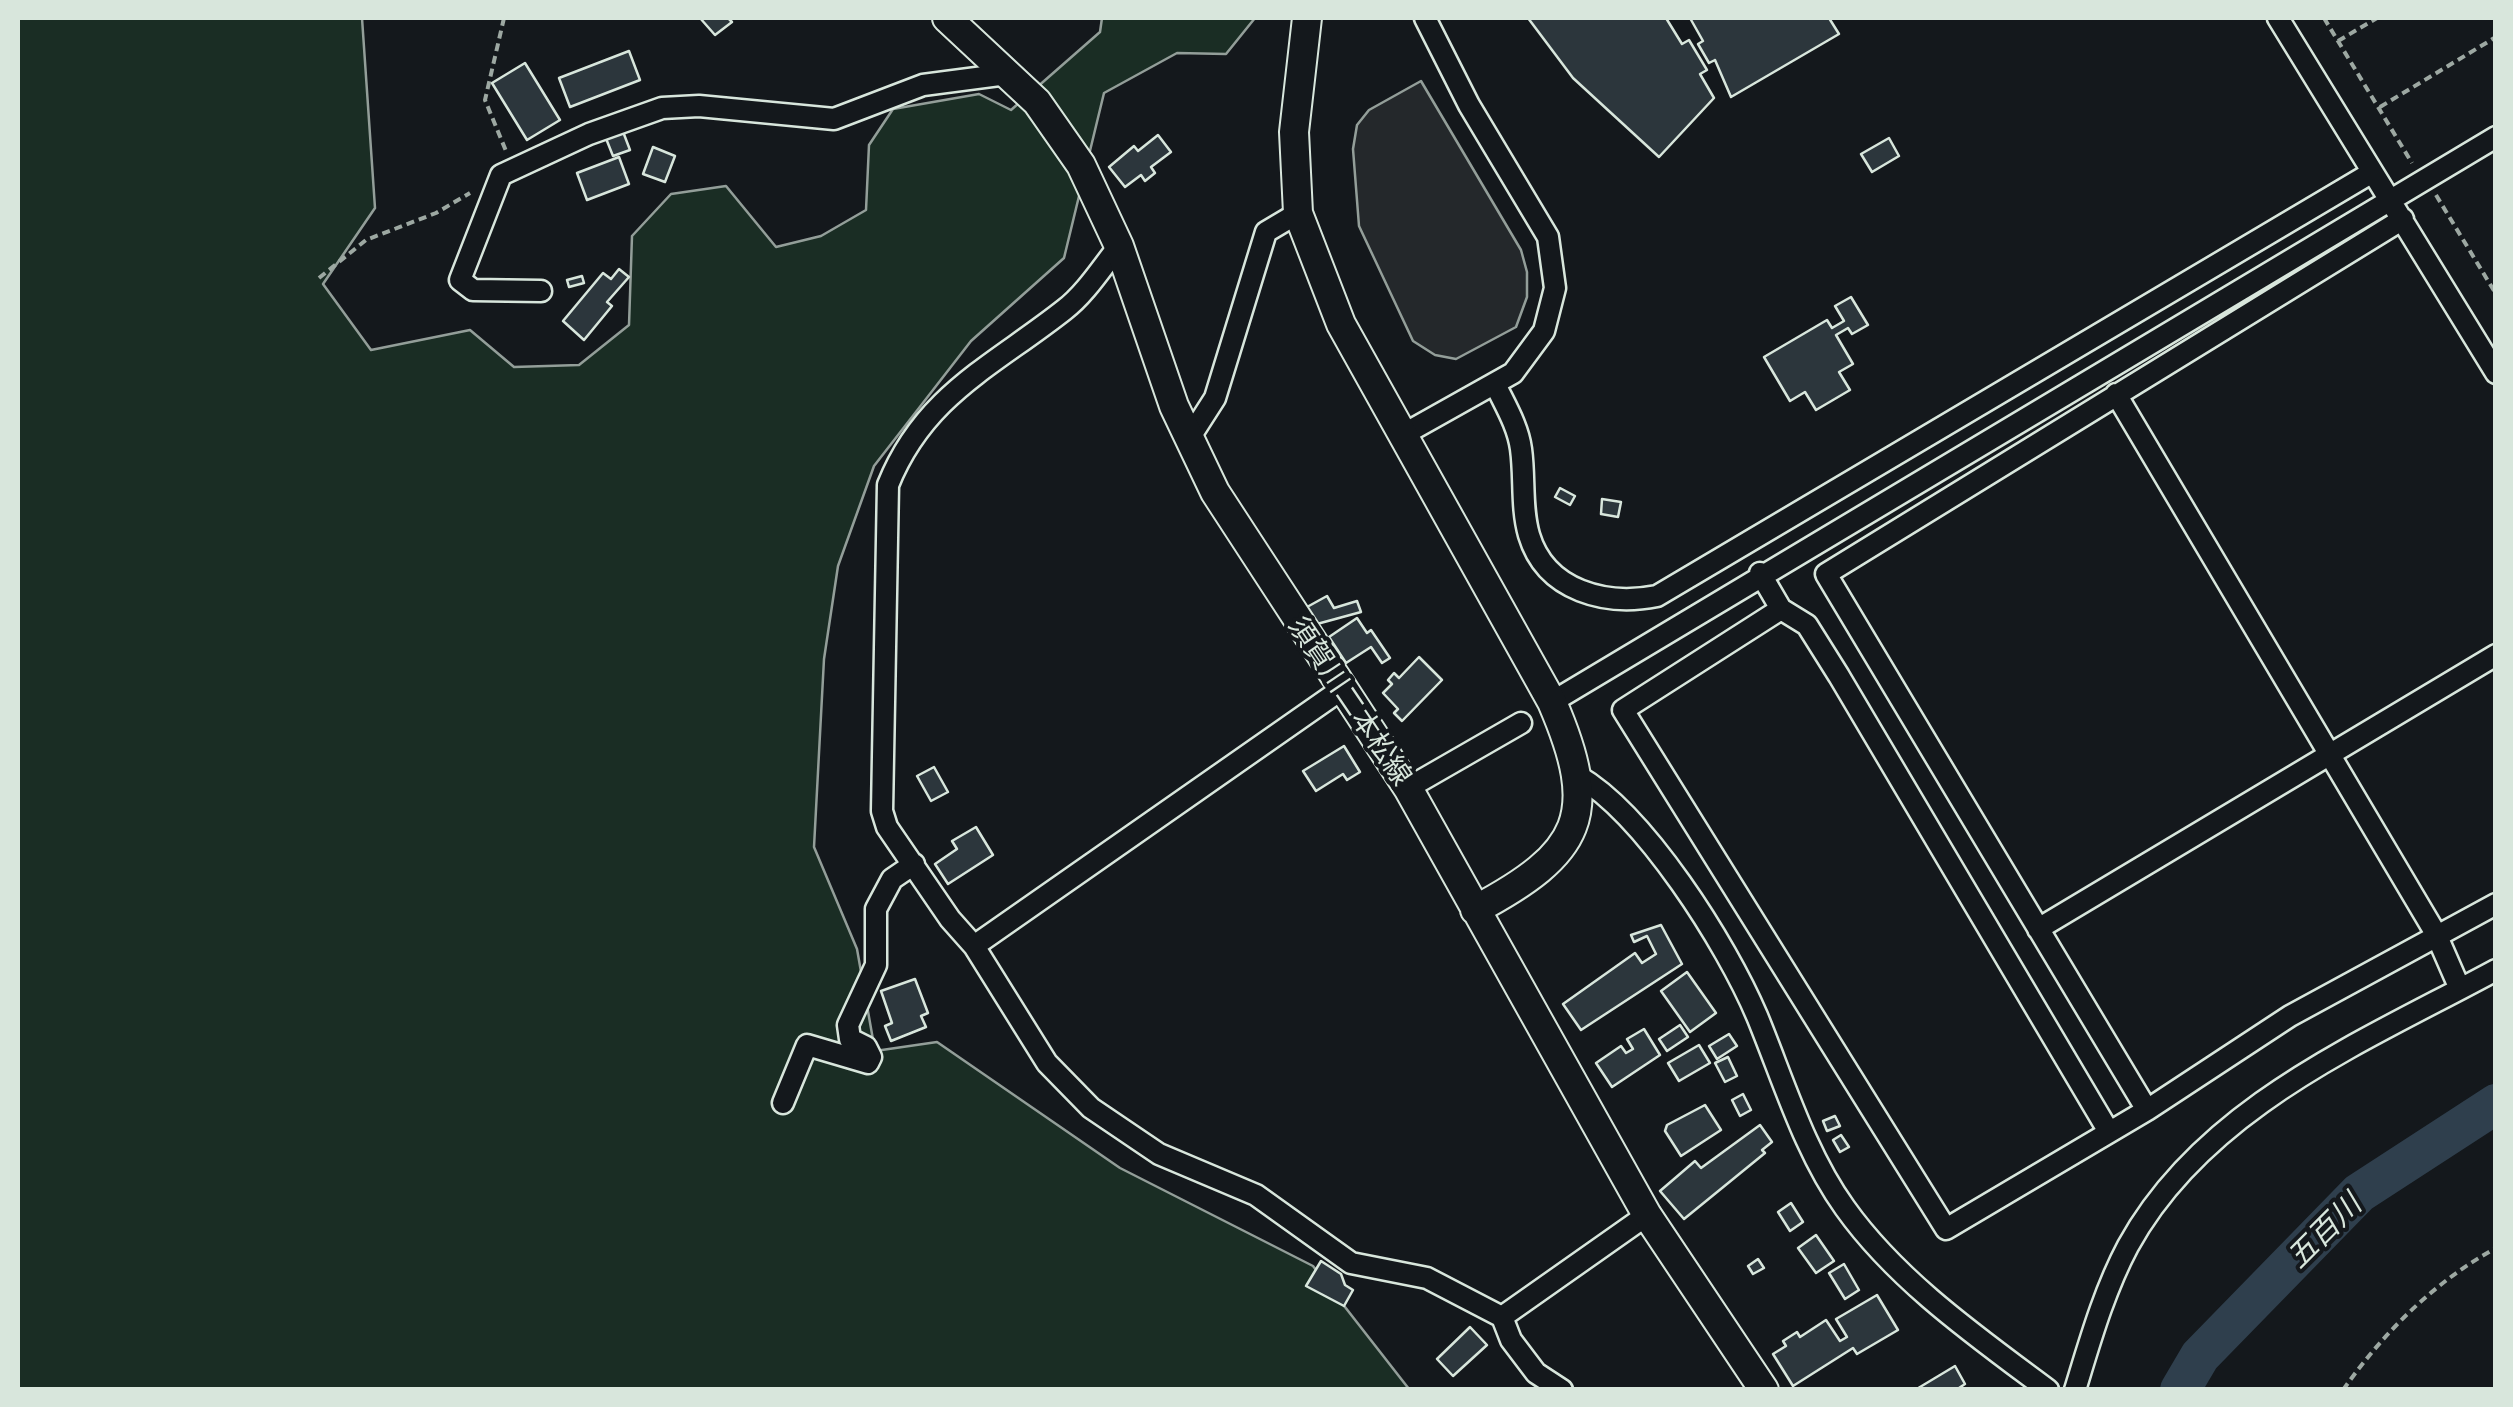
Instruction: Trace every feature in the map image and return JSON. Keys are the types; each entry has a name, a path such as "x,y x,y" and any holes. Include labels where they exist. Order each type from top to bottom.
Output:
{"main road":[{"name":"須賀川二本松線","path":"947,18 1059,128 1119,246 1174,406 1224,508 1408,788 1648,1215 1764,1390"},
{"path":"1307,18 1294,132 1298,213 1342,324 1552,702 1575,756 1577,810 1550,860 1513,890 1475,910"}],"street":[{"path":"1406,434 1495,384 1525,360 1544,331 1556,288 1548,237 1469,105 1426,18"},
{"path":"2278,18 2496,373"},
{"path":"541,291 473,290 460,280 507,172 662,108 699,106 834,118 924,85 1007,74"},
{"path":"1552,702 1760,574 2496,137"},
{"path":"1495,384 1519,440 1530,537 1552,572 1601,600 1658,596 2370,173"},
{"path":"1190,438 1215,398 1266,232 1298,213"},
{"path":"2147,1110 1826,574 2403,219"},
{"path":"1119,246 1066,308 965,378 923,422 888,485 882,811 887,827 974,946 1047,1064 1091,1108 1159,1154 1256,1196 1351,1263 1427,1278 1502,1317 1511,1340 1536,1374 1562,1390"},
{"path":"2116,394 2436,934 2460,989"},
{"path":"1760,574 1781,609 1807,626 1831,664 2109,1132"},
{"path":"1781,609 1623,710 1946,1230 2147,1110 2290,1016 2496,904"},
{"path":"2038,929 2496,654"},
{"path":"974,946 1342,689"},
{"path":"1408,788 1521,723"},
{"path":"1578,776 1604,791 1648,840 1722,951 1754,1010 1826,1179 1845,1209 1908,1278 2048,1390"},
{"path":"783,1103 808,1045 868,1063 871,1057 866,1047 850,1038 848,1026 876,965 876,910 892,879 914,864"},
{"path":"2075,1390 2100,1310 2128,1247 2182,1174 2218,1138 2267,1100 2356,1043 2496,970"},
{"path":"1502,1317 1648,1215"}],"path":[{"path":"320,278 366,240 436,213 507,172 485,100 504,18"},
{"path":"2324,18 2496,294"},
{"path":"2338,41 2376,18"},
{"path":"2378,108 2496,37"},
{"path":"2344,1390 2366,1356 2434,1288 2496,1248"}],"green space":[{"path":"18,18 362,18 375,208 323,284 371,350 470,330 514,367 579,365 629,325 632,236 671,194 726,186 776,247 821,236 866,210 869,145 893,109 979,94 1011,110 1100,32 1102,18 1255,18 1226,54 1177,53 1104,93 1064,258 971,341 874,466 838,566 824,659 814,847 857,949 875,1051 937,1042 1120,1168 1313,1266 1409,1389 18,1389"}],"shaded area":[{"path":"1421,81 1521,250 1527,272 1527,297 1516,327 1456,359 1435,355 1413,341 1359,226 1353,149 1357,125 1369,110"}],"building":[{"path":"700,18 728,18 732,22 715,35"},
{"path":"1528,18 1666,18 1682,44 1689,40 1707,70 1700,74 1714,98 1659,157 1573,78"},
{"path":"1690,18 1829,18 1839,34 1731,97 1715,60 1709,63 1698,44 1703,41"},
{"path":"629,51 640,80 570,107 559,78"},
{"path":"525,63 560,120 527,140 492,83"},
{"path":"622,129 630,150 613,156 605,136"},
{"path":"1158,135 1171,152 1151,167 1155,173 1145,181 1141,175 1125,187 1109,167 1134,146 1138,151"},
{"path":"1889,138 1899,156 1872,172 1861,154"},
{"path":"653,147 675,156 665,182 643,174"},
{"path":"619,157 629,184 587,200 577,173"},
{"path":"619,269 629,277 607,302 612,306 584,340 563,321 603,273 611,279"},
{"path":"582,276 584,283 569,287 567,280"},
{"path":"1851,297 1868,325 1852,334 1848,328 1836,335 1853,364 1839,372 1850,390 1816,410 1805,392 1790,401 1764,357 1827,320 1832,328 1844,321 1835,306"},
{"path":"1560,488 1575,496 1570,505 1555,497"},
{"path":"1602,499 1621,502 1618,517 1601,514"},
{"path":"1327,596 1334,608 1357,601 1361,612 1317,624 1307,607"},
{"path":"1357,618 1367,633 1371,630 1390,658 1382,663 1371,647 1346,663 1329,637"},
{"path":"1419,657 1442,680 1402,721 1394,713 1398,709 1383,693 1392,684 1388,680 1394,673 1399,678"},
{"path":"1344,746 1360,772 1347,780 1343,774 1316,791 1303,771"},
{"path":"934,767 948,792 931,801 917,776"},
{"path":"976,827 993,855 948,884 935,864 957,849 952,841"},
{"path":"1661,925 1682,964 1581,1030 1563,1004 1635,953 1642,963 1656,954 1647,936 1634,942 1631,935"},
{"path":"1687,972 1716,1013 1690,1032 1661,991"},
{"path":"915,979 928,1013 921,1016 926,1027 891,1041 885,1026 892,1023 881,991"},
{"path":"1680,1025 1688,1037 1667,1051 1659,1039"},
{"path":"1644,1029 1660,1055 1612,1087 1596,1063 1621,1046 1626,1053 1633,1049 1627,1039"},
{"path":"1729,1034 1737,1046 1717,1059 1709,1046"},
{"path":"1699,1045 1710,1063 1679,1081 1668,1063"},
{"path":"1728,1057 1737,1076 1725,1082 1715,1063"},
{"path":"1743,1094 1751,1110 1740,1116 1732,1100"},
{"path":"1705,1105 1721,1130 1681,1156 1665,1131 1667,1125"},
{"path":"1835,1116 1840,1126 1827,1131 1823,1121"},
{"path":"1760,1125 1772,1142 1762,1150 1765,1153 1684,1219 1660,1191 1695,1161 1701,1168"},
{"path":"1841,1135 1849,1147 1840,1152 1833,1140"},
{"path":"1791,1203 1803,1222 1790,1231 1778,1212"},
{"path":"1816,1235 1834,1261 1816,1273 1798,1248"},
{"path":"1758,1259 1764,1268 1753,1274 1748,1266"},
{"path":"1321,1261 1341,1274 1345,1285 1353,1290 1344,1306 1306,1286"},
{"path":"1844,1264 1859,1290 1845,1299 1829,1273"},
{"path":"1877,1295 1898,1330 1857,1354 1853,1348 1793,1386 1773,1354 1786,1346 1783,1341 1797,1332 1800,1337 1826,1320 1840,1341 1847,1337 1836,1319"},
{"path":"1470,1327 1487,1345 1453,1376 1437,1359"},
{"path":"1955,1366 1965,1384 1956,1390 1915,1390"}],"waterway":[{"name":"五百川","path":"2180,1390 2200,1356 2359,1193 2496,1104"}]}
